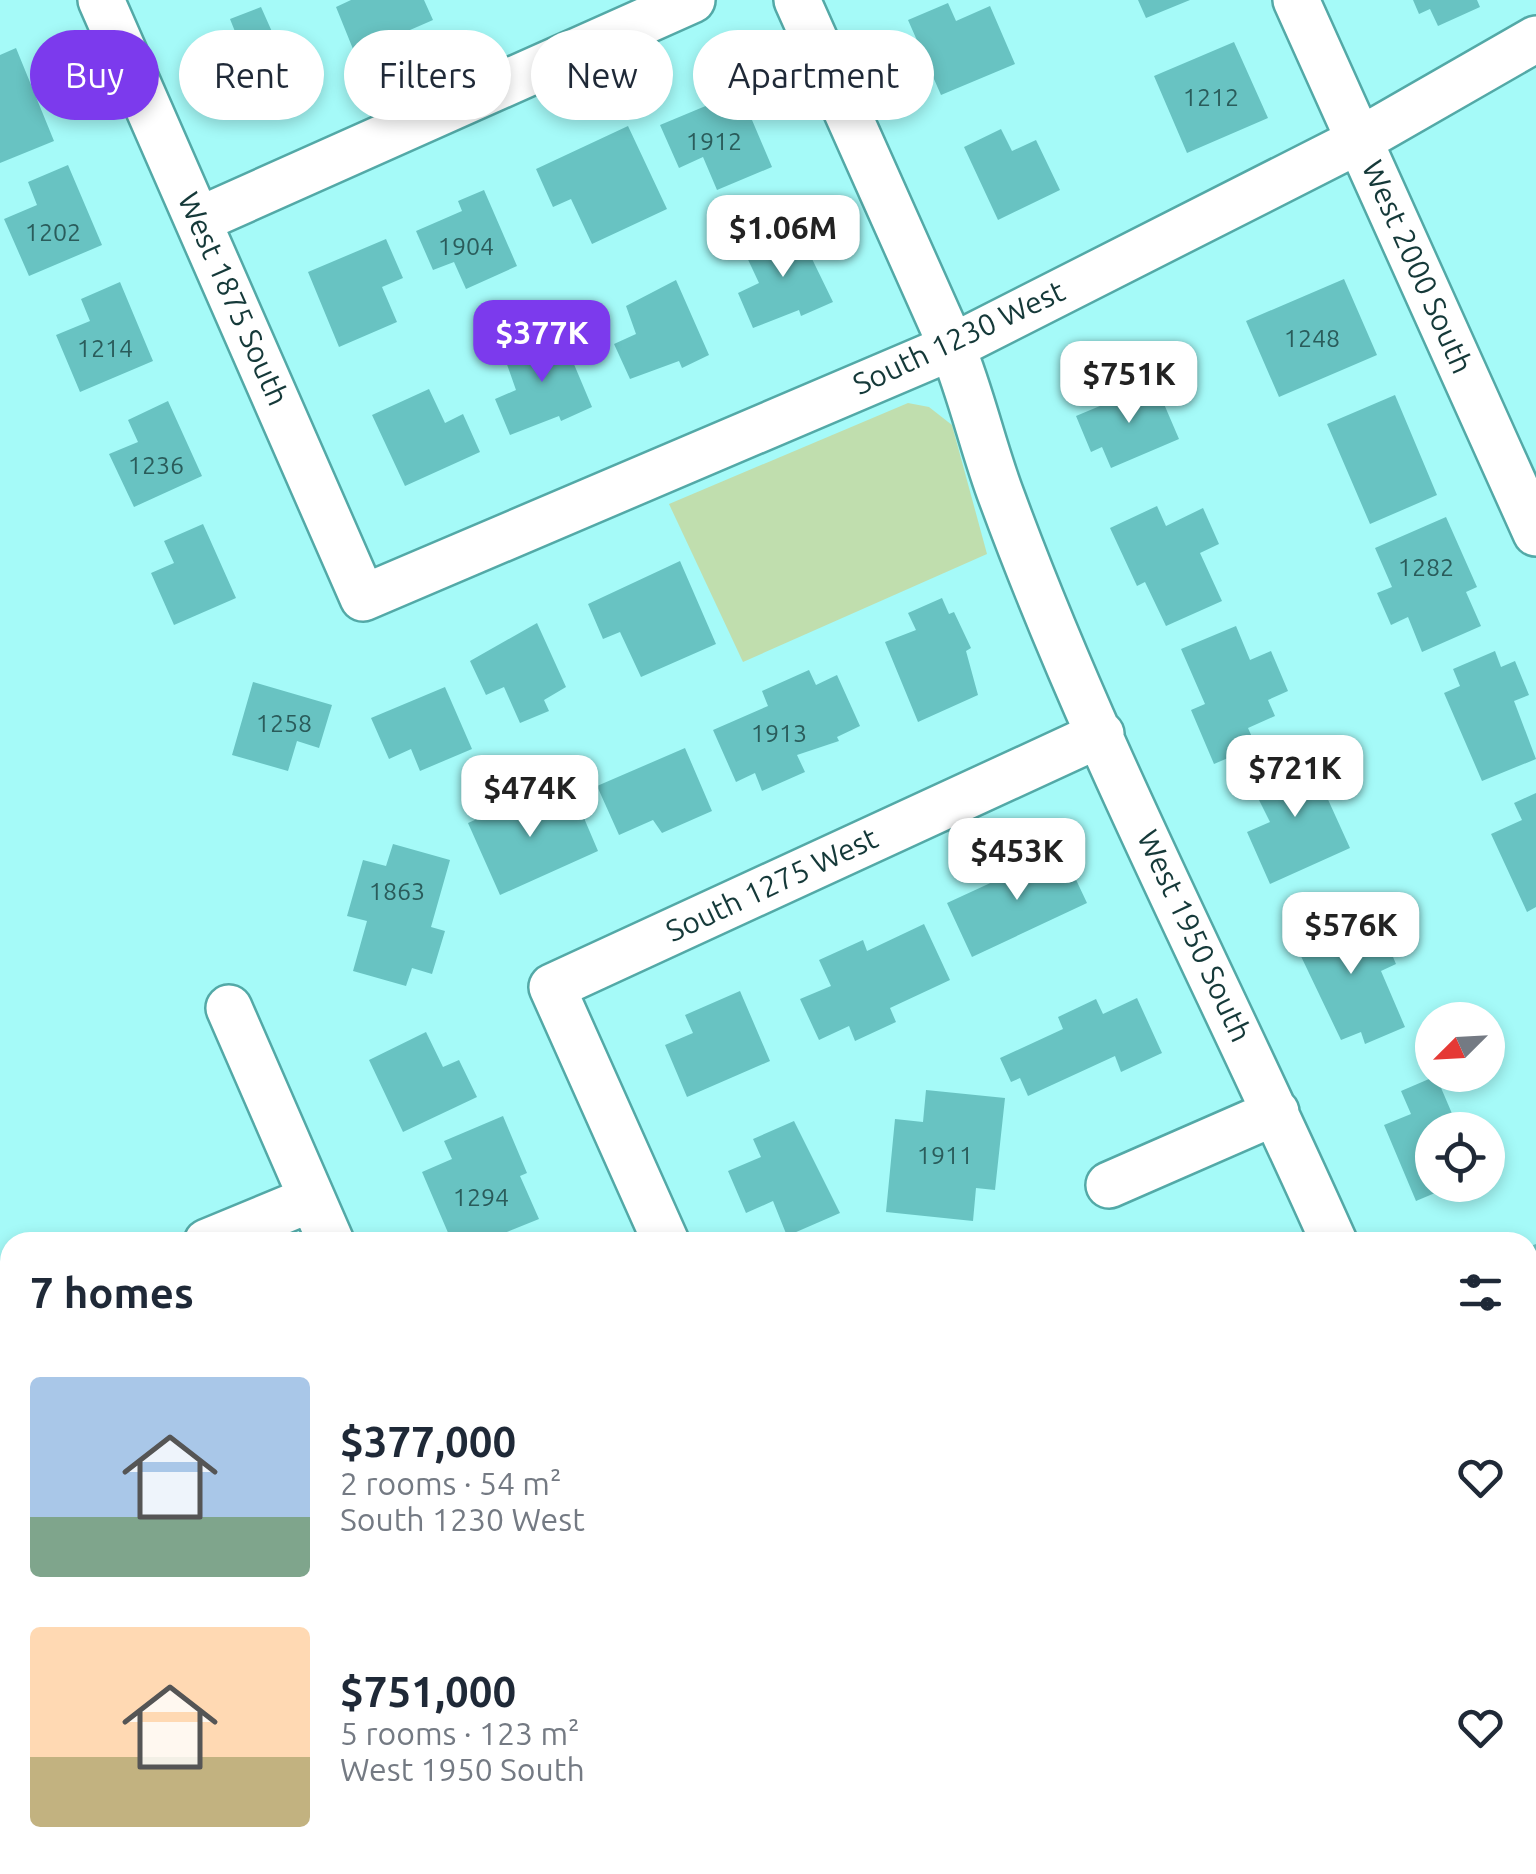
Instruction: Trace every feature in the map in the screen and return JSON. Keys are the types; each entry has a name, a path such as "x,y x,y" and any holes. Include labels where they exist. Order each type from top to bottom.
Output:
{"street":[{"name":"West 1875 South","path":"100,0 364,598"},
{"path":"199,220 692,0"},
{"name":"West 1950 South","path":"797,0 952,346 973,397 1001,496 1101,734 1330,1232"},
{"name":"West 2000 South","path":"1296,0 1536,534"},
{"name":"South 1230 West","path":"364,598 952,346 1360,140 1536,39"},
{"name":"South 1275 West","path":"662,1232 552,987 1101,734"},
{"path":"229,1008 326,1232"},
{"path":"1109,1185 1276,1112"},
{"path":"231,1232 311,1199"}],"green space":[{"path":"908,403 929,407 952,425 987,554 743,662 669,504"}],"building":[{"path":"351,0 424,0 433,20 410,30 345,30 336,7"},
{"path":"1138,0 1190,0 1146,18"},
{"path":"1413,0 1477,0 1480,7 1438,26 1430,9 1419,14"},
{"path":"948,3 956,21 990,6 1015,64 941,95 934,79 934,30 912,30 908,20"},
{"path":"261,7 271,30 234,30 230,19"},
{"path":"1234,42 1268,118 1187,153 1154,76"},
{"path":"16,48 30,82 30,120 45,120 54,141 0,163 0,55"},
{"path":"693,111 693,120 752,120 772,167 717,190 703,157 679,168 660,125"},
{"path":"628,126 667,209 592,244 571,199 553,207 536,169"},
{"path":"1001,129 1012,151 1036,140 1060,190 998,220 964,147"},
{"path":"68,165 102,245 29,276 4,219 37,205 28,182"},
{"path":"484,190 517,266 466,289 454,262 433,270 416,231 462,211 458,201"},
{"path":"797,228 833,302 801,316 799,310 753,328 738,293 759,283 744,251"},
{"path":"386,239 403,278 382,287 397,322 339,347 308,272"},
{"path":"1344,279 1377,355 1279,397 1246,321"},
{"path":"676,280 709,355 682,368 679,361 630,379 614,344 636,334 626,306"},
{"path":"120,282 153,361 80,392 56,335 90,321 81,299"},
{"path":"560,331 592,407 561,421 559,416 510,435 495,399 516,390 504,356"},
{"path":"1155,383 1179,439 1111,468 1102,447 1091,452 1076,416"},
{"path":"429,389 445,423 463,414 480,452 405,486 372,415"},
{"path":"1395,395 1437,495 1370,524 1327,424"},
{"path":"168,401 202,476 134,507 109,454 138,442 128,420"},
{"path":"1157,506 1166,526 1203,508 1219,544 1200,553 1222,601 1166,626 1145,582 1137,586 1110,528"},
{"path":"1446,517 1477,587 1466,592 1481,626 1422,652 1408,617 1391,625 1377,593 1392,587 1375,548"},
{"path":"203,524 236,598 174,625 151,573 174,563 164,541"},
{"path":"680,561 716,644 641,677 620,632 603,639 588,604"},
{"path":"942,598 949,614 954,612 971,648 966,651 978,695 918,722 885,642 916,630 908,613"},
{"path":"537,623 566,687 544,700 549,711 520,723 504,687 486,695 470,661"},
{"path":"1236,626 1250,660 1271,651 1288,691 1268,700 1275,716 1248,728 1256,746 1214,764 1191,710 1205,704 1181,649"},
{"path":"1495,651 1501,667 1515,661 1529,695 1514,701 1536,759 1482,781 1444,693 1460,686 1453,669"},
{"path":"809,670 816,685 837,675 860,726 837,737 839,741 797,755 805,772 762,791 755,773 736,782 713,730 768,706 762,691"},
{"path":"253,682 332,705 319,748 297,741 288,771 232,755"},
{"path":"445,687 472,749 420,771 411,749 389,759 371,718"},
{"path":"685,748 712,811 662,833 653,820 619,835 597,786"},
{"path":"1306,751 1350,848 1270,884 1247,832 1270,822 1257,796 1265,792 1257,773"},
{"path":"549,787 563,819 581,811 598,851 500,895 468,823"},
{"path":"1536,793 1536,907 1527,912 1491,834 1522,820 1514,803"},
{"path":"393,844 450,860 431,927 445,931 432,974 412,968 406,986 353,971 367,921 347,916 363,860 386,866"},
{"path":"1062,850 1087,903 972,957 947,903"},
{"path":"1347,906 1365,947 1385,938 1396,964 1381,971 1405,1027 1365,1044 1361,1032 1341,1040 1298,950 1310,944 1303,926"},
{"path":"924,924 950,980 890,1008 896,1022 855,1041 849,1026 819,1040 800,999 831,986 819,960 863,940 867,951"},
{"path":"740,991 770,1061 687,1097 665,1045 693,1033 685,1015"},
{"path":"1137,998 1162,1053 1121,1072 1115,1056 1028,1096 1020,1078 1011,1082 1000,1058 1063,1029 1058,1017 1096,999 1103,1014"},
{"path":"426,1032 443,1067 459,1060 477,1097 403,1132 369,1060"},
{"path":"1415,1085 1415,1092 1443,1092 1451,1112 1415,1112 1415,1199 1384,1125 1411,1114 1401,1091"},
{"path":"926,1090 1005,1098 995,1190 976,1188 973,1221 886,1212 895,1119 923,1122"},
{"path":"503,1116 527,1173 520,1176 539,1219 507,1232 448,1232 422,1172 452,1159 444,1141"},
{"path":"794,1121 840,1213 796,1232 785,1232 773,1201 746,1213 728,1171 761,1157 753,1139"}]}
